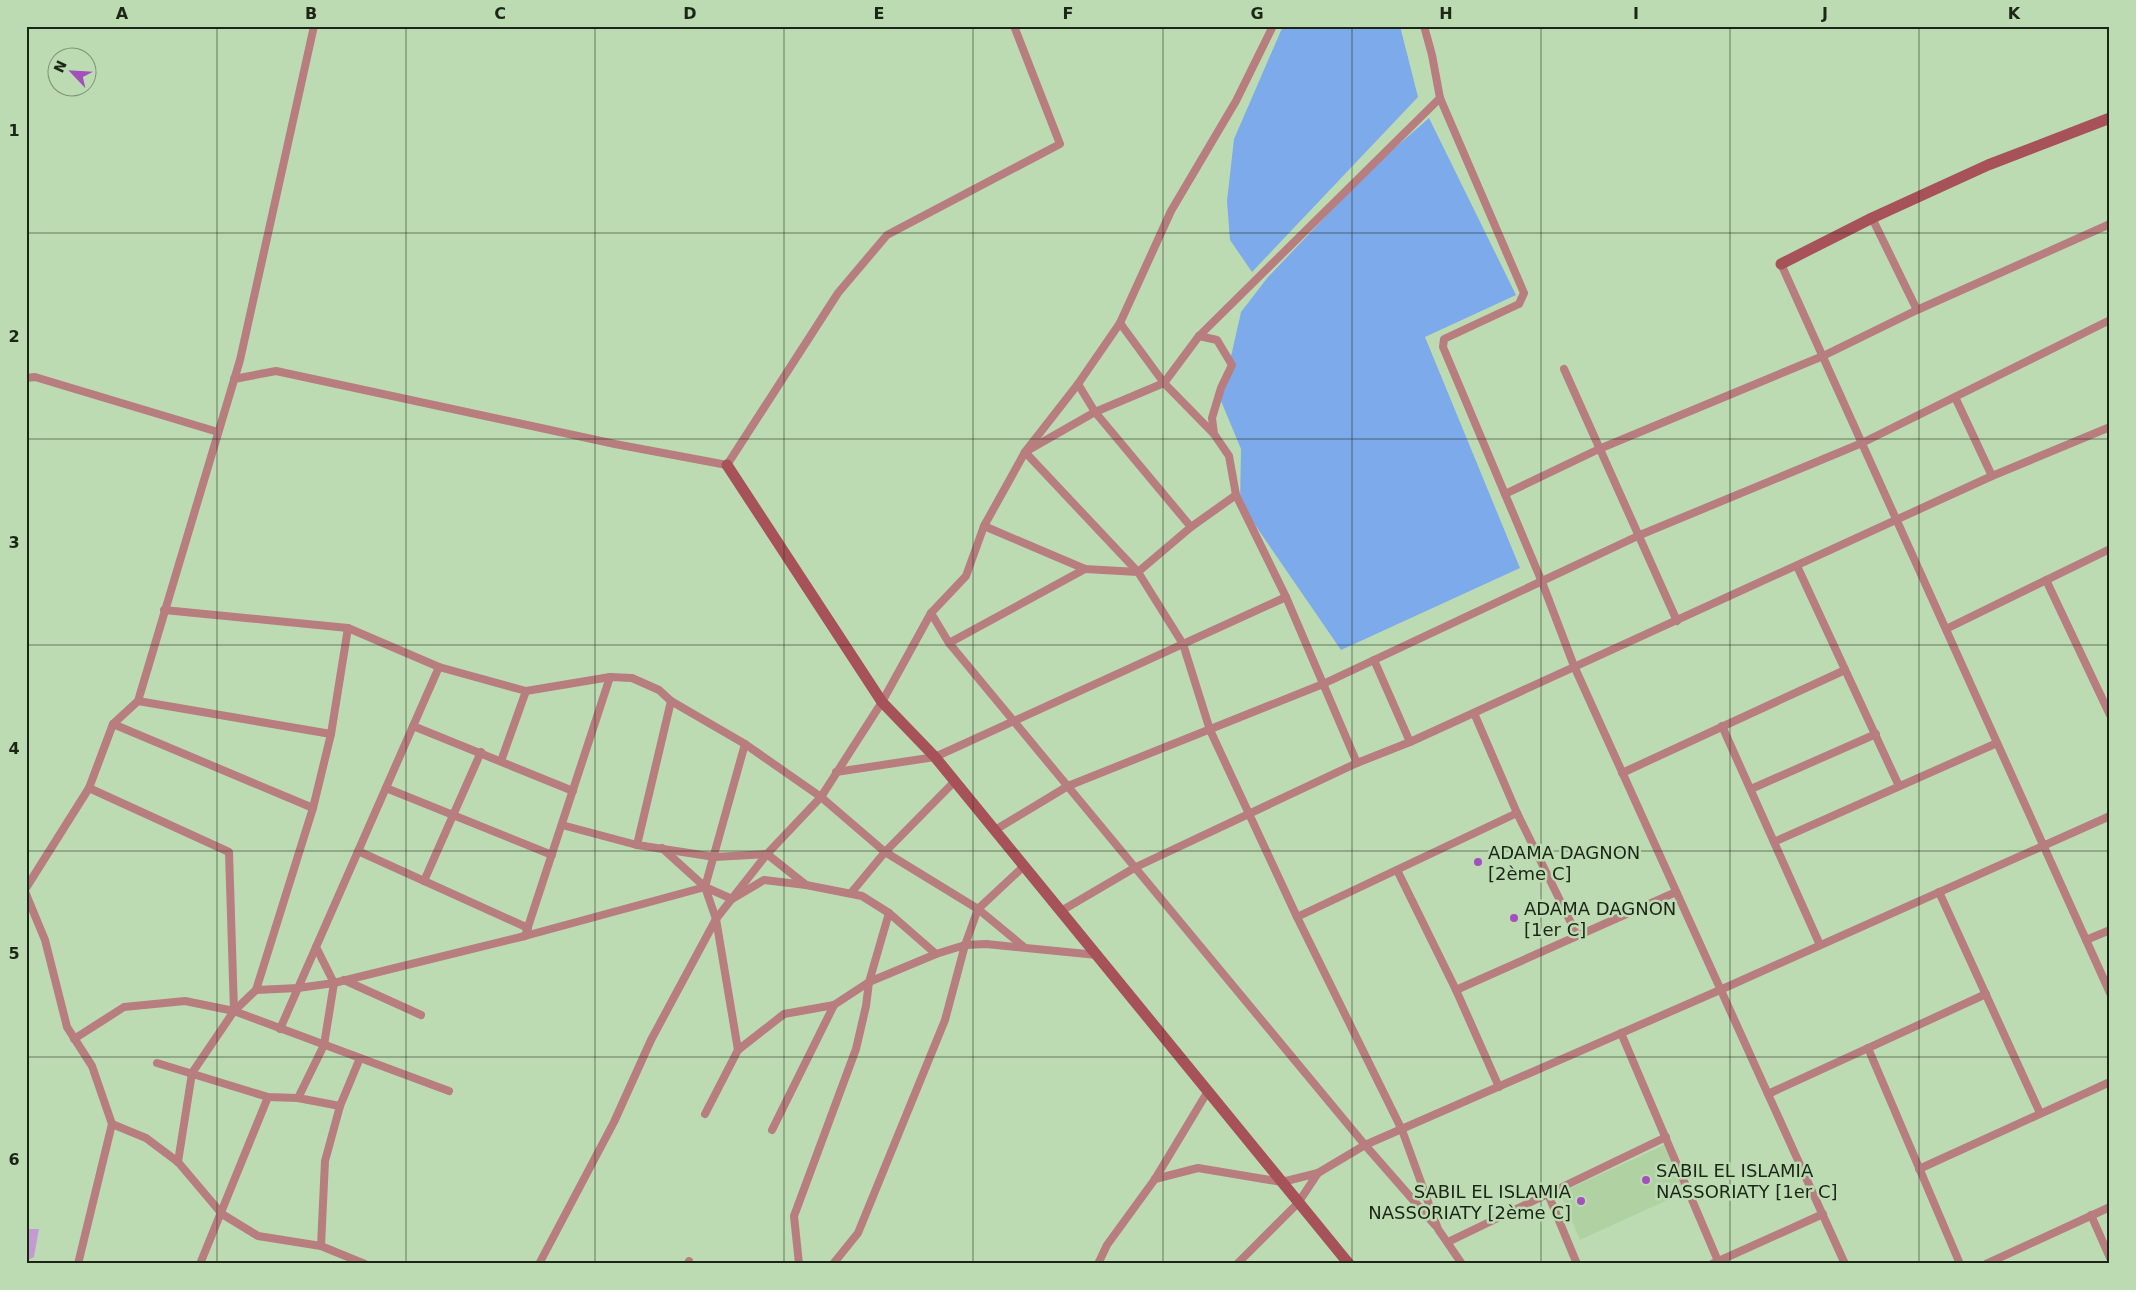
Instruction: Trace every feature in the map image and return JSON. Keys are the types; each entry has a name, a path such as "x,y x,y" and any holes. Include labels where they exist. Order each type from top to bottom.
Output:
{"street":[{"path":"26,888 89,788 113,724 138,701 234,379 314,26"},
{"path":"727,465 838,293 887,234 1060,144 1014,26"},
{"path":"539,1264 614,1122 651,1040 716,919 767,854 821,797 882,702 930,613 966,576 984,526 1024,452 1078,384 1120,322 1171,211 1236,101 1273,26"},
{"path":"1424,26 1432,55 1440,98 1524,293 1519,304 1444,339 1443,347 1542,582 1574,666 1845,1264"},
{"path":"1024,452 1095,412 1164,383 1200,336 1440,98"},
{"path":"2110,118 1988,165 1872,218 1781,264 2110,993"},
{"path":"1872,218 1917,310"},
{"path":"1505,494 1599,449 1823,356 1917,310 2110,224"},
{"path":"995,830 1068,786 1323,684 1640,536 1862,443 2110,320"},
{"path":"1120,322 1164,383 1214,434 1229,456 1236,495 1286,597 1357,763"},
{"path":"1200,336 1217,340 1232,366 1221,388 1212,418 1214,434"},
{"path":"1564,369 1677,621"},
{"path":"234,379 276,371 615,444 727,465 882,702 935,757 955,781 1349,1264"},
{"path":"26,378 35,376 218,432"},
{"path":"1078,384 1095,412 1191,527"},
{"path":"1955,397 1992,476"},
{"path":"1061,911 1136,867 1357,763 1410,742 1992,476 2110,427"},
{"path":"1024,452 1138,572 1182,644 1210,730 1296,917 1402,1130 1438,1229"},
{"path":"984,526 1085,569 1138,572 1191,527 1236,495"},
{"path":"1946,629 2110,549"},
{"path":"1798,566 1899,786"},
{"path":"949,642 1085,569"},
{"path":"2046,580 2107,700 2110,715"},
{"path":"836,772 935,757 1286,597"},
{"path":"164,610 348,628 439,667 526,691 610,677 632,678 659,690 670,700 745,744 821,797 885,852 978,909 1024,947"},
{"path":"930,613 949,642 1365,1145 1438,1229 1462,1264"},
{"path":"178,1162 192,1073 234,1011 256,990 313,808 331,734 348,628"},
{"path":"1374,660 1410,742"},
{"path":"280,1029 439,667"},
{"path":"1622,773 1846,670"},
{"path":"525,936 610,677"},
{"path":"501,761 526,691"},
{"path":"637,845 670,700"},
{"path":"138,701 331,734"},
{"path":"1474,713 1517,813 1577,936"},
{"path":"113,724 313,808"},
{"path":"413,726 481,752 573,791"},
{"path":"1722,726 1820,945"},
{"path":"1751,789 1876,734"},
{"path":"1774,842 1997,743"},
{"path":"738,1050 716,919 705,887 715,857 745,744"},
{"path":"424,881 481,752"},
{"path":"851,893 885,852 955,781"},
{"path":"89,788 229,852 234,1011"},
{"path":"386,788 552,855"},
{"path":"1296,917 1517,813"},
{"path":"1155,1179 1198,1168 1282,1182 1318,1173 1365,1145 1720,990 2110,816"},
{"path":"562,825 637,845 715,857 767,854 806,885"},
{"path":"662,848 705,887 732,898"},
{"path":"358,851 528,928"},
{"path":"833,1264 858,1233 945,1020 965,946 978,909 1024,866"},
{"path":"1397,870 1456,990 1499,1087"},
{"path":"732,898 764,880 806,885 862,896 889,913 936,954"},
{"path":"256,990 298,988 334,983 525,936 705,887"},
{"path":"1456,990 1676,892"},
{"path":"1939,892 2040,1114"},
{"path":"26,894 44,940 67,1027 92,1066 112,1124 78,1264"},
{"path":"799,1264 794,1216 856,1049 866,1006 869,982 889,913"},
{"path":"2086,940 2110,930"},
{"path":"705,1114 738,1050 784,1014 834,1005 869,982 936,954 965,946 986,944 1097,955"},
{"path":"298,1098 324,1045 334,983 316,947"},
{"path":"344,980 420,1015"},
{"path":"1768,1094 1986,994"},
{"path":"74,1039 124,1007 185,1001 234,1011 449,1091"},
{"path":"772,1130 834,1005"},
{"path":"1621,1033 1666,1137 1715,1262 1823,1214"},
{"path":"1868,1048 1960,1264"},
{"path":"321,1246 325,1161 340,1106 360,1058"},
{"path":"157,1063 268,1097 298,1098 340,1106"},
{"path":"1919,1169 2110,1082"},
{"path":"1098,1264 1106,1245 1155,1179 1208,1091"},
{"path":"200,1264 222,1214 268,1097"},
{"path":"112,1124 146,1138 178,1162 222,1214 258,1236 321,1246 365,1264"},
{"path":"1448,1242 1666,1137"},
{"path":"1237,1264 1298,1203 1318,1173"},
{"path":"1548,1194 1577,1264"},
{"path":"1986,1264 2110,1207"},
{"path":"2091,1215 2110,1258"}],"shaded area":[{"path":"1664,1145 1685,1192 1580,1240 1560,1193"},
{"path":"26,1229 39,1229 34,1257 26,1261"}],"water":[{"path":"1283,26 1400,26 1418,97 1252,272 1230,240 1227,201 1234,139"},
{"path":"1429,118 1516,295 1425,337 1520,568 1341,650 1240,503 1241,449 1221,401 1241,312 1268,277 1373,167"}],"place":[{"name":"ADAMA DAGNON [2ème C]","path":"1478,862"},
{"name":"ADAMA DAGNON [1er C]","path":"1514,918"},
{"name":"SABIL EL ISLAMIA NASSORIATY [1er C]","path":"1646,1180"},
{"name":"SABIL EL ISLAMIA NASSORIATY [2ème C]","path":"1581,1201"}]}
